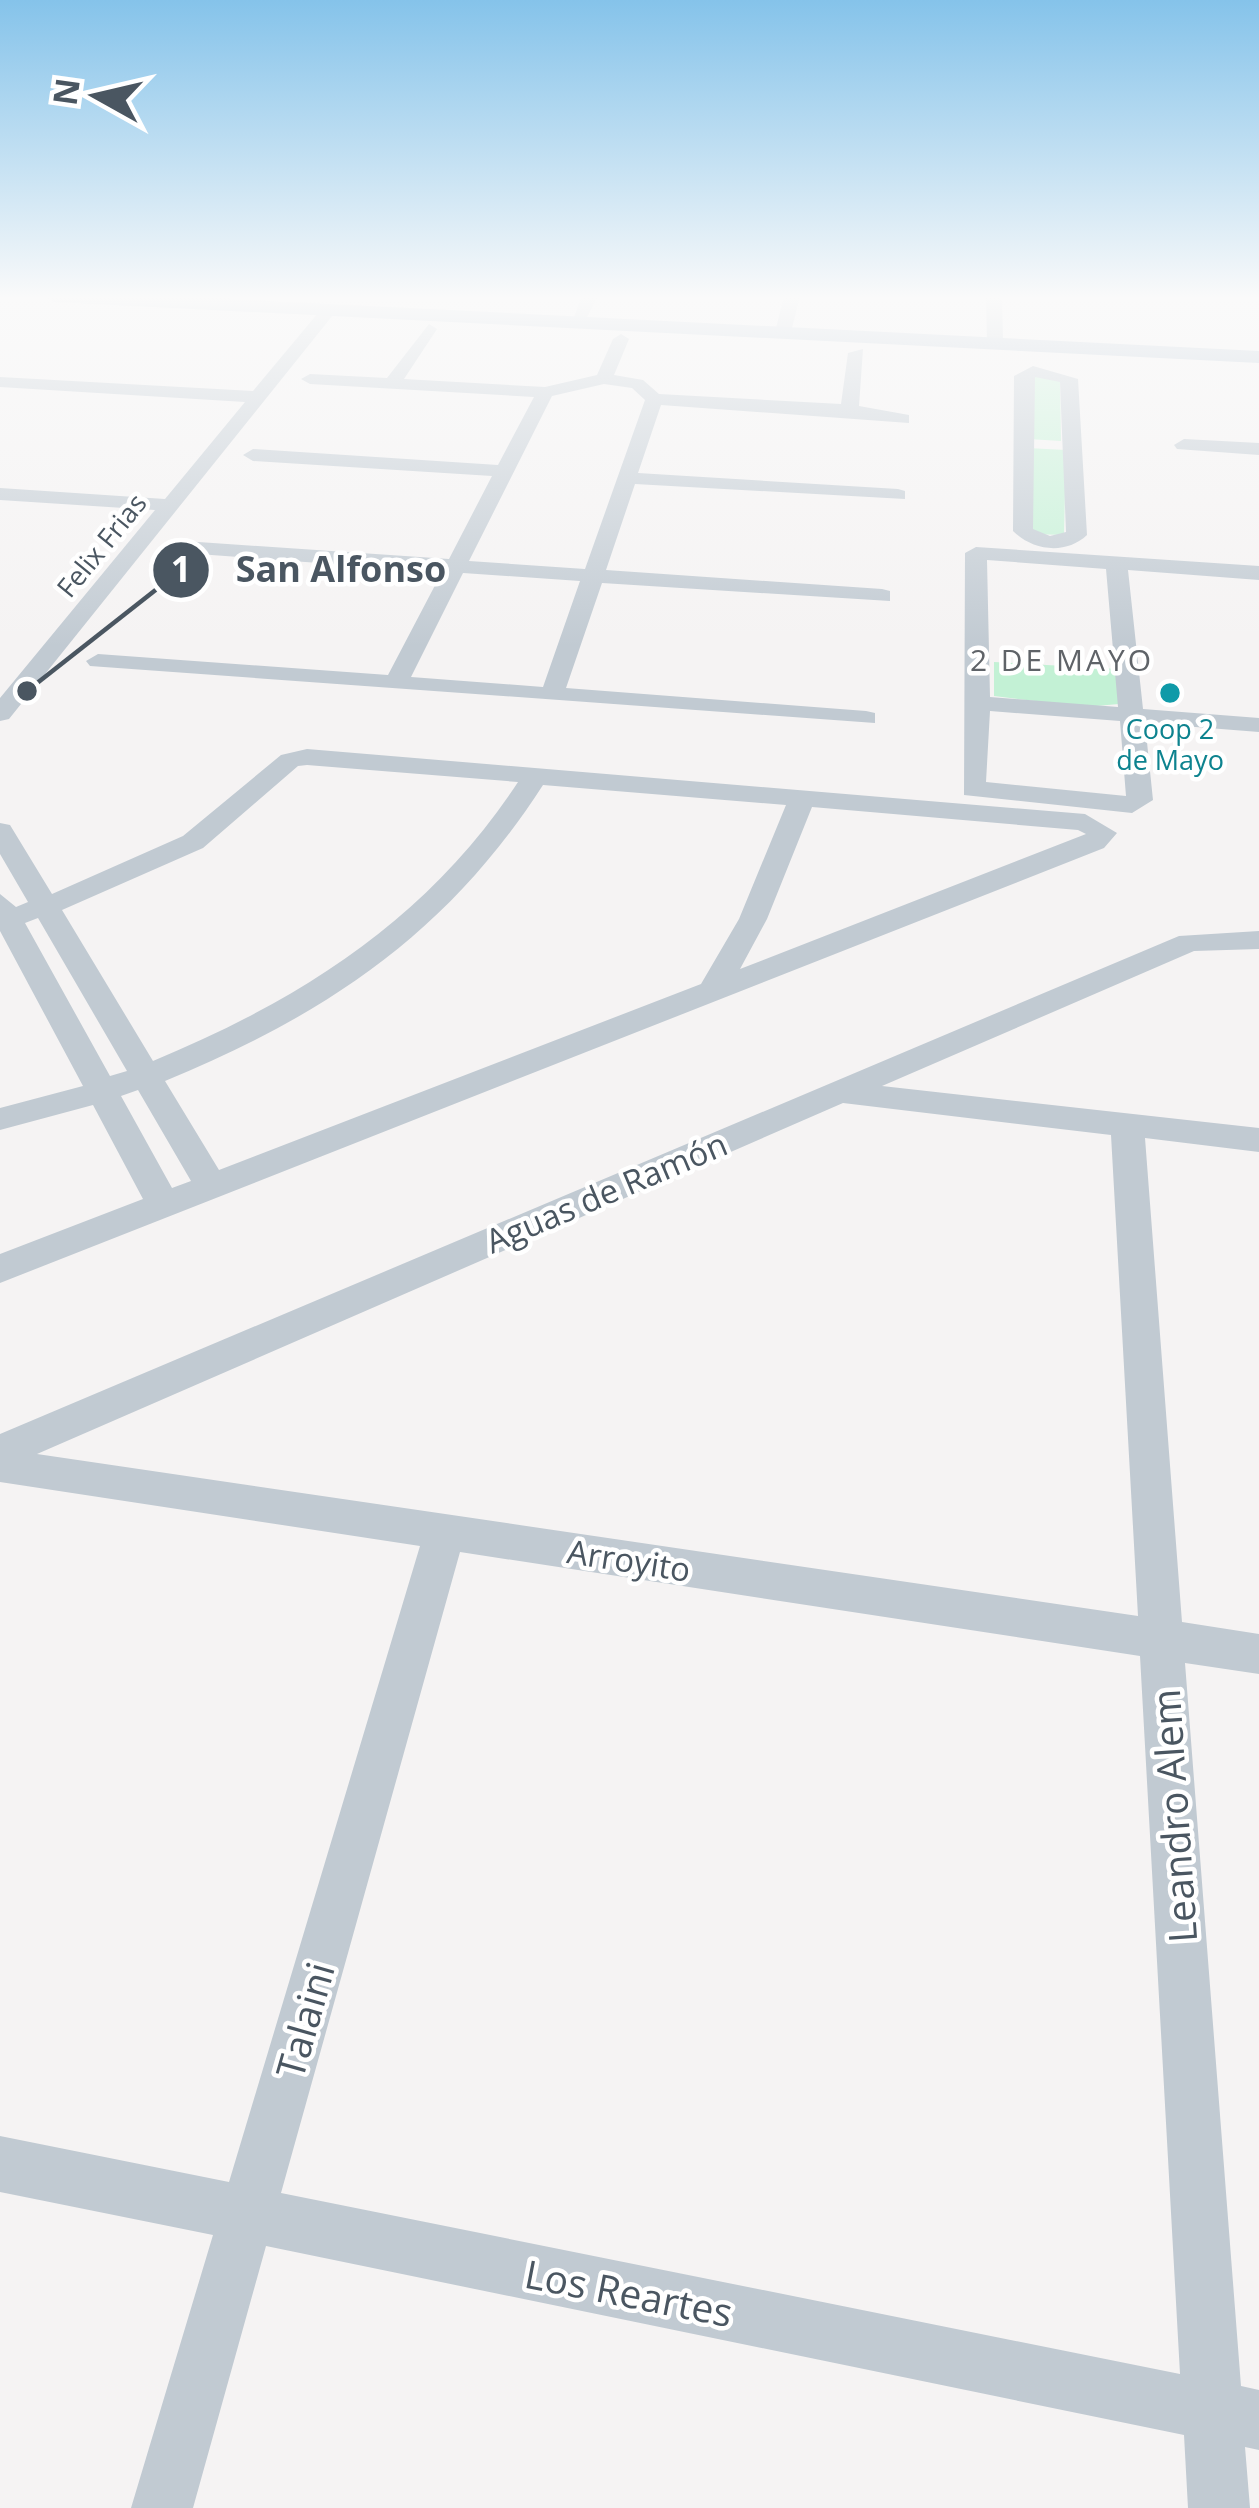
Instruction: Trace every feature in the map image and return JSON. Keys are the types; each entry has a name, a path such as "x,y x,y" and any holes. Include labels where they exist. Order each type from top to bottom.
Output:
{"street":[{"name":"Felix Frias","path":"3,707 246,413"},
{"path":"396,683 534,413"},
{"path":"552,694 649,413"},
{"path":"867,413 902,419"},
{"path":"1037,413 1048,443 1058,413"},
{"path":"1184,445 1259,449"},
{"path":"253,455 502,471"},
{"path":"627,478 898,495"},
{"path":"0,494 168,505"},
{"path":"184,547 882,596"},
{"path":"1116,563 1140,800 1132,805 973,789 978,703 976,553 1259,573"},
{"path":"98,661 866,718"},
{"path":"978,703 1259,725"},
{"path":"0,1269 1094,842 1102,833 1085,821 299,758 193,842 46,908 3,915 163,1204"},
{"path":"0,1119 146,1074 285,1009 421,919 483,860 536,776"},
{"path":"712,990 753,920 803,797"},
{"path":"0,831 212,1185"},
{"name":"Aguas de Ramón","path":"0,1451 1190,942 1259,940"},
{"path":"839,1092 1259,1140"},
{"name":"Leandro Alem","path":"1127,1125 1162,1640 1236,2415 1219,2508"},
{"name":"Arroyito","path":"0,1465 1259,1654"},
{"name":"Talaini","path":"162,2508 446,1532"},
{"name":"Los Reartes","path":"0,2164 1236,2415"}],"green space":[{"path":"1029,413 1061,413 1061,441 1028,439"},
{"path":"1027,448 1066,450 1064,535 1032,534"},
{"path":"994,662 1117,669 1119,704 1085,707 994,696"}],"place":[{"name":"San Alfonso","path":"27,691"},
{"name":"Coop 2 de Mayo","path":"1170,693"}],"district":[{"name":"2 DE MAYO","path":"1062,659"}]}
